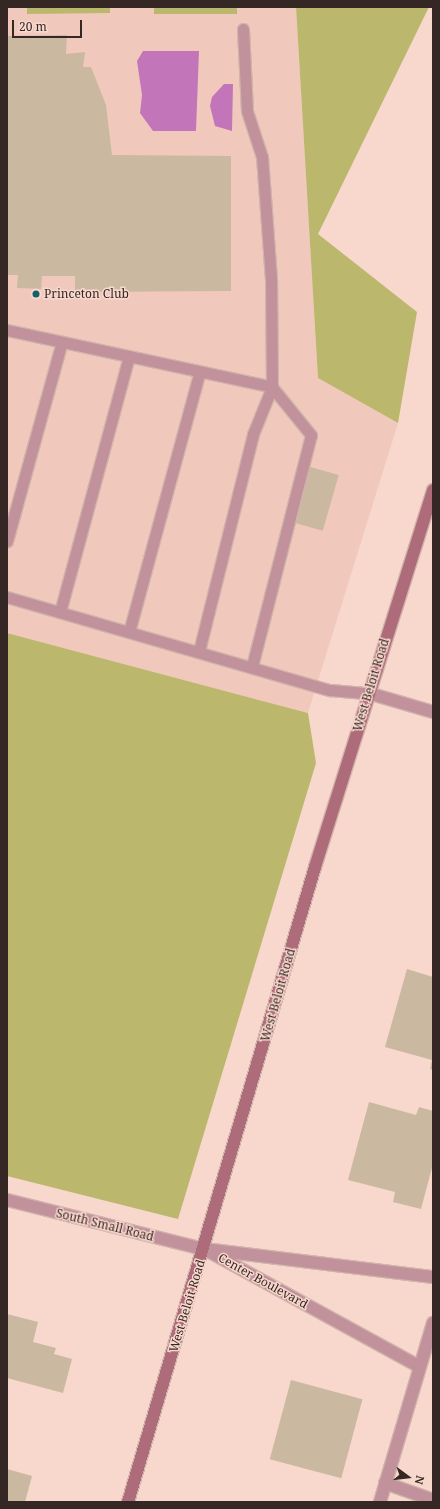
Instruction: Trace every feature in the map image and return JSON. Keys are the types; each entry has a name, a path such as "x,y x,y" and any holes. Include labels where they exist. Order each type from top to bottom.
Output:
{"main road":[{"name":"West Beloit Road","path":"128,1502 368,693 433,490"}],"street":[{"path":"368,693 433,712"},
{"name":"South Small Road","path":"7,1200 204,1249"},
{"name":"Center Boulevard","path":"204,1249 433,1277"},
{"name":"Center Boulevard","path":"204,1249 420,1366"},
{"path":"380,1502 433,1323"},
{"path":"385,1483 433,1500"}],"lane":[{"path":"199,651 253,434 272,387 271,279 262,157 247,111 243,29"},
{"path":"7,330 272,387 311,435 252,666"},
{"path":"7,541 62,342"},
{"path":"60,612 129,356"},
{"path":"129,632 200,371"},
{"path":"7,597 252,666 330,690 368,693"}],"shaded area":[{"path":"7,7 296,7 318,378 398,423 308,713 7,633"},
{"path":"27,7 110,7 110,13 27,14"},
{"path":"154,7 237,7 237,14 154,14"},
{"path":"296,7 429,7 318,234 417,312 398,423 318,378"},
{"path":"143,51 199,51 196,131 153,131 140,113 142,95 137,61"},
{"path":"224,84 233,84 232,131 215,126 210,106 212,97"},
{"path":"7,633 308,713 316,763 178,1219 7,1176"}],"building":[{"path":"67,35 66,54 85,52 83,67 91,67 106,105 112,155 231,156 231,291 75,292 75,276 42,276 41,289 17,288 18,275 7,275 7,36"},
{"path":"307,466 339,475 323,531 291,522"},
{"path":"407,969 433,977 433,1070 430,1069 432,1060 385,1047"},
{"path":"369,1102 416,1115 419,1107 433,1111 433,1164 421,1209 393,1202 395,1192 348,1180"},
{"path":"7,1314 38,1322 33,1342 56,1348 54,1354 72,1359 63,1393 7,1378"},
{"path":"291,1380 362,1399 341,1478 270,1459"},
{"path":"7,1469 32,1476 25,1502 7,1502"}],"place":[{"name":"Princeton Club","path":"36,294"}]}
